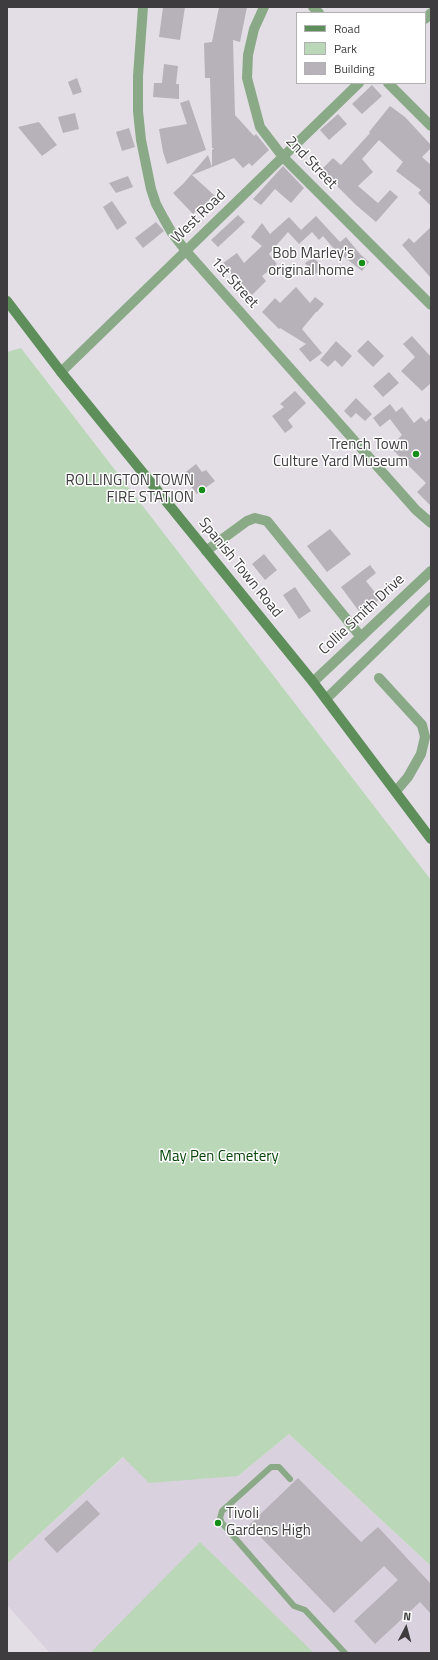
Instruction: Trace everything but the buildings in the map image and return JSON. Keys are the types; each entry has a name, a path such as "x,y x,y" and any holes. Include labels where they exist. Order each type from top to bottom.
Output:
{"main road":[{"name":"Spanish Town Road","path":"7,301 61,372 326,698 431,838"}],"street":[{"name":"1st Street","path":"143,7 138,76 138,111 141,140 151,189 156,204 172,233 186,251 416,510 431,524"},
{"name":"2nd Street","path":"264,7 254,29 248,55 247,78 260,127 282,157 431,305"},
{"name":"West Road","path":"61,372 358,84"},
{"path":"389,84 431,126"},
{"path":"206,551 247,521 256,518 267,521 360,637"},
{"name":"Collie Smith Drive","path":"313,682 431,571"},
{"path":"326,698 431,597"},
{"path":"379,678 422,725 425,737 421,754 408,777 396,791"}],"lane":[{"path":"290,1479 279,1467 271,1467 222,1511 220,1518 222,1523 294,1606 305,1610 345,1653"}],"shaded area":[{"name":"Tivoli Gardens High","path":"289,1434 431,1566 431,1653 50,1653 7,1605 7,1564 124,1457 238,1476"}],"green space":[{"name":"May Pen Cemetery","path":"21,348 431,880 431,1566 289,1434 238,1476 149,1483 123,1457 7,1564 7,352"},
{"path":"200,1542 314,1653 94,1653 92,1651"}],"place":[{"name":"Bob Marley's original home","path":"362,263"},
{"name":"Trench Town Culture Yard Museum","path":"416,454"},
{"name":"ROLLINGTON TOWN FIRE STATION","path":"202,490"},
{"name":"Tivoli Gardens High","path":"218,1523"}]}
